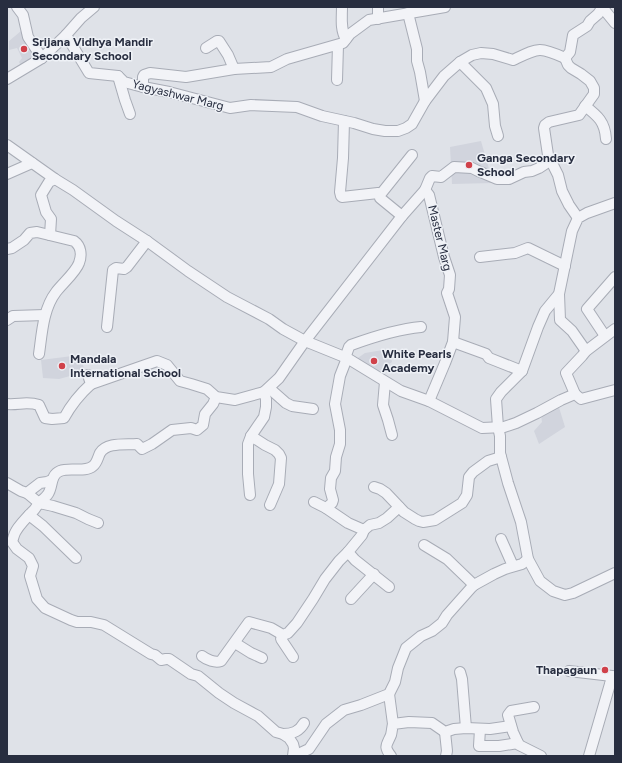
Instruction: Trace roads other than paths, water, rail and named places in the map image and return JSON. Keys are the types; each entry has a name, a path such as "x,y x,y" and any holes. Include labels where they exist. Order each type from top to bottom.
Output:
{"street":[{"path":"337,80 344,36 342,29 342,7"},
{"path":"378,7 378,19"},
{"path":"143,87 144,75 150,73 186,77 234,69 271,67 287,59 342,42 369,20 445,7"},
{"path":"578,218 562,191 558,175 548,155 544,128 549,122 578,115 594,94 594,88 590,81 568,65 564,58 570,52 572,35 587,26 603,7 615,23"},
{"path":"7,80 42,58 92,8"},
{"path":"22,10 28,37 42,58"},
{"path":"408,13 417,49 417,61 425,101"},
{"name":"Yagyashwar Marg","path":"66,35 89,73 118,76 124,82 230,108 251,105 297,107 322,116 385,131 406,128 412,124 425,101 444,76 460,62 472,55 481,53 493,54 513,60 534,50 541,49 564,58"},
{"path":"206,48 219,41 228,54 234,69"},
{"path":"460,62 486,88 493,104 495,126 498,136"},
{"path":"118,76 130,114"},
{"path":"585,106 602,122 606,129 606,139"},
{"path":"344,121 341,196 346,197 378,193 380,198 402,216"},
{"path":"7,145 227,297 305,341 346,358 402,391 429,401 482,428 504,427 527,418 575,394"},
{"path":"380,195 412,155"},
{"path":"7,404 31,403 39,405 44,418 64,418 69,409 87,387 90,380 158,361 167,365 180,381 206,389 216,397 235,400 266,390 279,378 305,341 402,216 425,190 432,176 441,177 454,167 472,168 497,179 509,179 524,172 539,168 551,160"},
{"path":"7,174 32,163"},
{"path":"50,235 51,219 46,212 41,195 49,182 55,179"},
{"name":"Master Marg","path":"425,190 429,194 444,258 450,275 449,289 447,293 455,317 452,342 429,401"},
{"path":"586,351 572,331 560,320 559,294 572,231 578,218 615,203"},
{"path":"7,249 12,248 24,240 30,233 37,232 74,241 77,243 81,253 79,264 55,292 51,300 45,315 39,354"},
{"path":"107,327 113,270 116,268 124,269 127,267 148,241"},
{"path":"480,257 515,253 528,248 565,266"},
{"path":"605,336 587,309 615,277"},
{"path":"559,294 545,311 522,371 496,399 501,457 521,522 528,559 540,581 553,591 565,595 573,593 615,573"},
{"path":"7,320 18,315 45,315"},
{"path":"326,508 334,500 330,489 331,478 335,471 336,457 340,444 340,430 335,404 340,376 348,347 376,336 421,327"},
{"path":"615,329 586,351 566,373 575,394 581,399 615,390"},
{"path":"452,342 486,354 489,358 522,371"},
{"path":"385,382 383,405 392,435"},
{"path":"266,390 292,406 314,409"},
{"path":"250,495 247,452 248,444 251,436 264,417 266,407 266,390"},
{"path":"216,397 213,404 205,414 203,425 198,430 191,428 172,430 142,449 137,444 108,446 103,449 96,463 92,467 83,469 66,469 59,471 56,474 52,480 48,494 29,515 9,541 29,558 33,566 30,576 37,599 45,608 71,620 77,622 95,622 104,625 151,654 156,655 161,660 170,660 192,674 198,676 219,693 258,716 276,732 289,738 294,744 294,756 309,749 326,724 344,710 389,694"},
{"path":"251,436 275,450 281,458 279,484 270,506"},
{"path":"374,487 386,493 398,507 419,521 435,520 462,503 467,494 469,477 473,472 488,461 501,457"},
{"path":"27,493 40,483 52,480"},
{"path":"7,483 27,493 39,503 76,513 98,523"},
{"path":"314,502 326,508 348,523 364,530"},
{"path":"283,635 288,633 297,623 325,579 362,535 364,530 370,525 387,518 398,507"},
{"path":"29,515 76,558"},
{"path":"502,539 513,566"},
{"path":"424,545 447,559 474,585"},
{"path":"348,552 355,560 374,574 389,588"},
{"path":"391,756 387,751 386,745 393,724 389,694 395,682 398,668 406,648 421,636 432,631 442,622 474,585 494,574 522,564 528,559"},
{"path":"351,599 374,574"},
{"path":"202,656 212,661 221,662 249,622 271,628 283,635"},
{"path":"283,635 281,639 293,657"},
{"path":"235,642 251,653 262,658"},
{"path":"569,671 613,677 589,756"},
{"path":"460,672 462,678 466,728"},
{"path":"534,707 511,711 508,715 519,746 541,756"},
{"path":"393,724 409,722 432,723 445,732 447,751 446,756"},
{"path":"283,734 297,731 304,723"},
{"path":"445,732 454,729 490,729 511,726"},
{"path":"480,729 479,746 499,746 518,743"}],"place":[{"name":"Srijana Vidhya Mandir Secondary School","path":"24,49"},
{"name":"Ganga Secondary School","path":"469,165"},
{"name":"White Pearls Academy","path":"374,361"},
{"name":"Mandala International School","path":"62,366"},
{"name":"Thapagaun","path":"605,670"}]}
